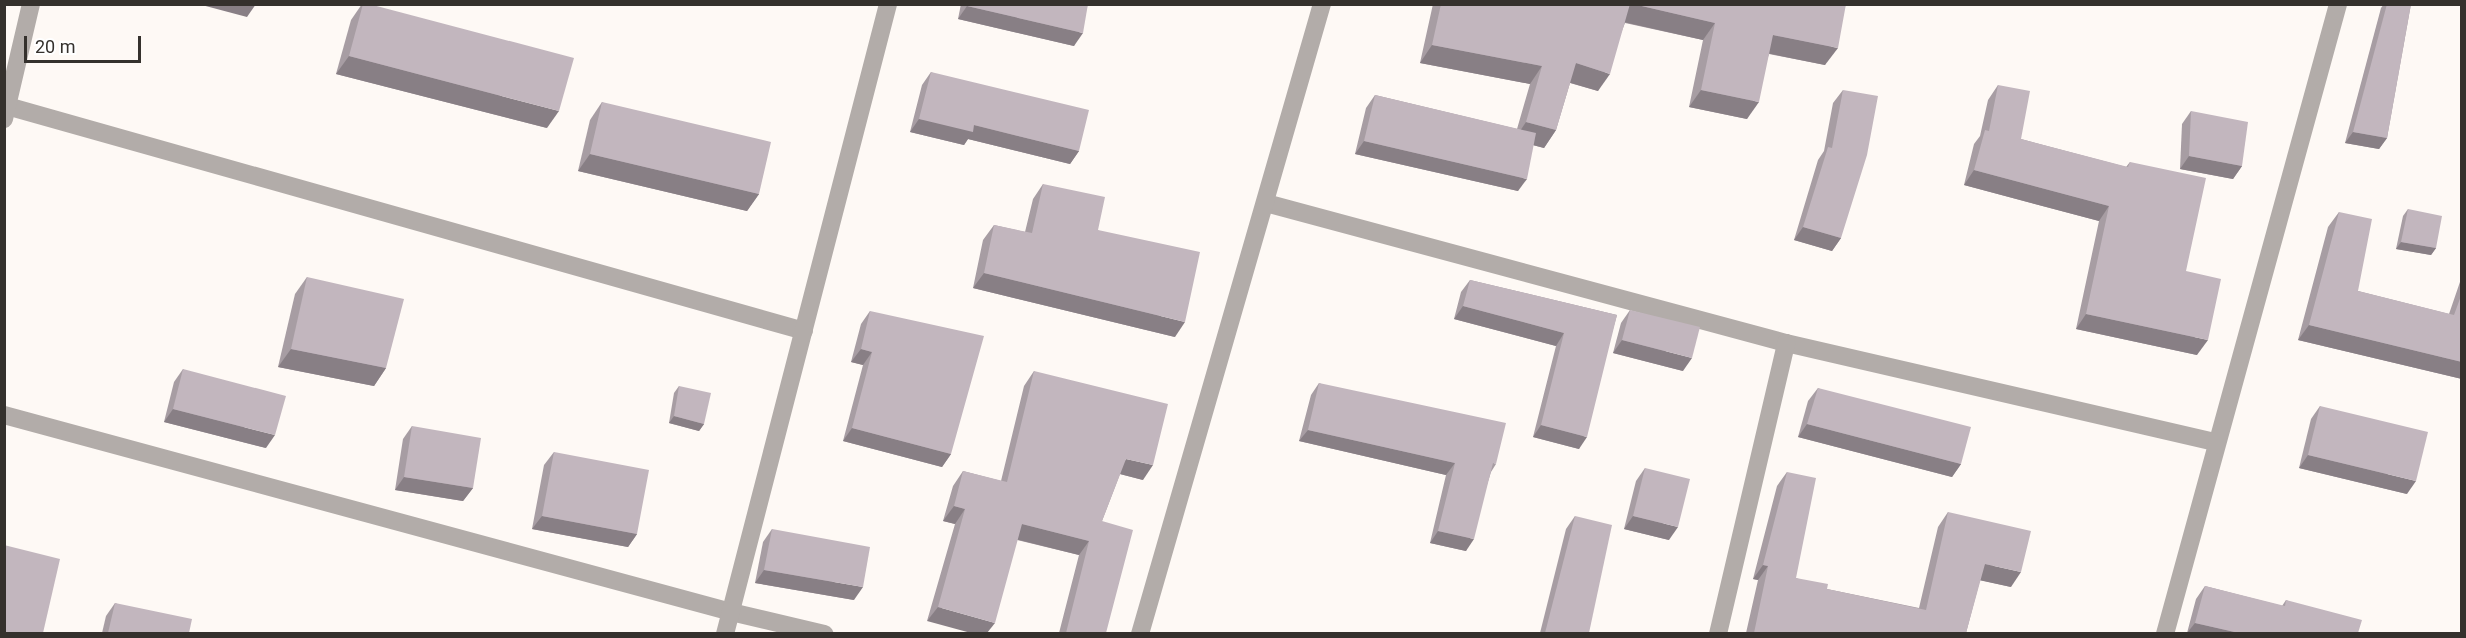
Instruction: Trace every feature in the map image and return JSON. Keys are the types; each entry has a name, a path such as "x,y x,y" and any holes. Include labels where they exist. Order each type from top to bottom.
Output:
{"street":[{"path":"31,4 6,112 804,331"},
{"path":"726,633 888,4"},
{"path":"1140,633 1322,4"},
{"path":"2165,633 2215,442 2338,4"},
{"path":"1266,203 1786,343 2215,442"},
{"path":"1718,633 1786,343"},
{"path":"4,415 731,612 824,633"}],"building":[{"path":"363,4 574,58 559,111 349,56"},
{"path":"967,4 1088,4 1083,33 967,6"},
{"path":"1441,4 1630,4 1610,74 1576,63 1556,130 1526,122 1542,66 1432,45"},
{"path":"1633,4 1846,4 1838,48 1773,35 1759,102 1701,90 1715,23"},
{"path":"2387,4 2411,4 2387,138 2353,132"},
{"path":"931,72 1089,110 1079,151 974,125 973,132 919,119"},
{"path":"1998,85 2030,91 2021,139 2128,167 2130,162 2206,178 2186,271 2221,279 2208,340 2086,314 2109,206 1974,170 1985,130 1989,131"},
{"path":"1843,90 1878,96 1867,155 1841,238 1803,227 1828,147 1832,148"},
{"path":"1375,95 1536,133 1527,179 1364,141"},
{"path":"602,102 771,142 759,194 590,154"},
{"path":"2191,111 2248,122 2242,166 2189,156"},
{"path":"1043,184 1105,197 1098,230 1200,252 1185,322 984,273 994,225 1032,233"},
{"path":"2408,209 2442,216 2436,248 2401,242"},
{"path":"2339,212 2372,219 2358,291 2454,315 2462,293 2462,362 2309,325"},
{"path":"307,277 404,299 386,368 291,349"},
{"path":"1470,280 1617,315 1587,437 1541,425 1564,333 1463,306"},
{"path":"1630,310 1700,327 1692,358 1622,340"},
{"path":"870,311 984,336 951,454 852,428 872,352 861,349"},
{"path":"183,369 286,396 275,435 173,409"},
{"path":"1034,371 1168,404 1153,465 1126,459 1102,521 1133,530 1106,633 1066,633 1089,541 1022,524 995,623 938,607 965,509 954,506 963,471 1007,482"},
{"path":"1319,383 1506,423 1496,464 1493,463 1474,539 1438,531 1455,463 1308,430"},
{"path":"679,386 711,393 704,424 674,416"},
{"path":"1818,388 1971,427 1961,464 1807,424"},
{"path":"2320,406 2428,432 2416,481 2308,455"},
{"path":"412,426 481,438 473,488 404,477"},
{"path":"554,452 649,470 637,534 542,516"},
{"path":"1645,468 1690,479 1678,527 1633,516"},
{"path":"1787,472 1816,478 1796,578 1828,584 1827,589 1926,610 1948,512 2031,531 2021,572 1985,564 1966,633 1754,633 1768,566 1763,565"},
{"path":"1575,516 1612,525 1589,633 1545,633"},
{"path":"772,529 870,547 863,587 764,570"},
{"path":"4,545 60,559 43,633 4,633"},
{"path":"2205,586 2285,606 2286,600 2362,620 2358,633 2239,633 2195,623"},
{"path":"115,603 192,619 189,633 108,633"}]}
